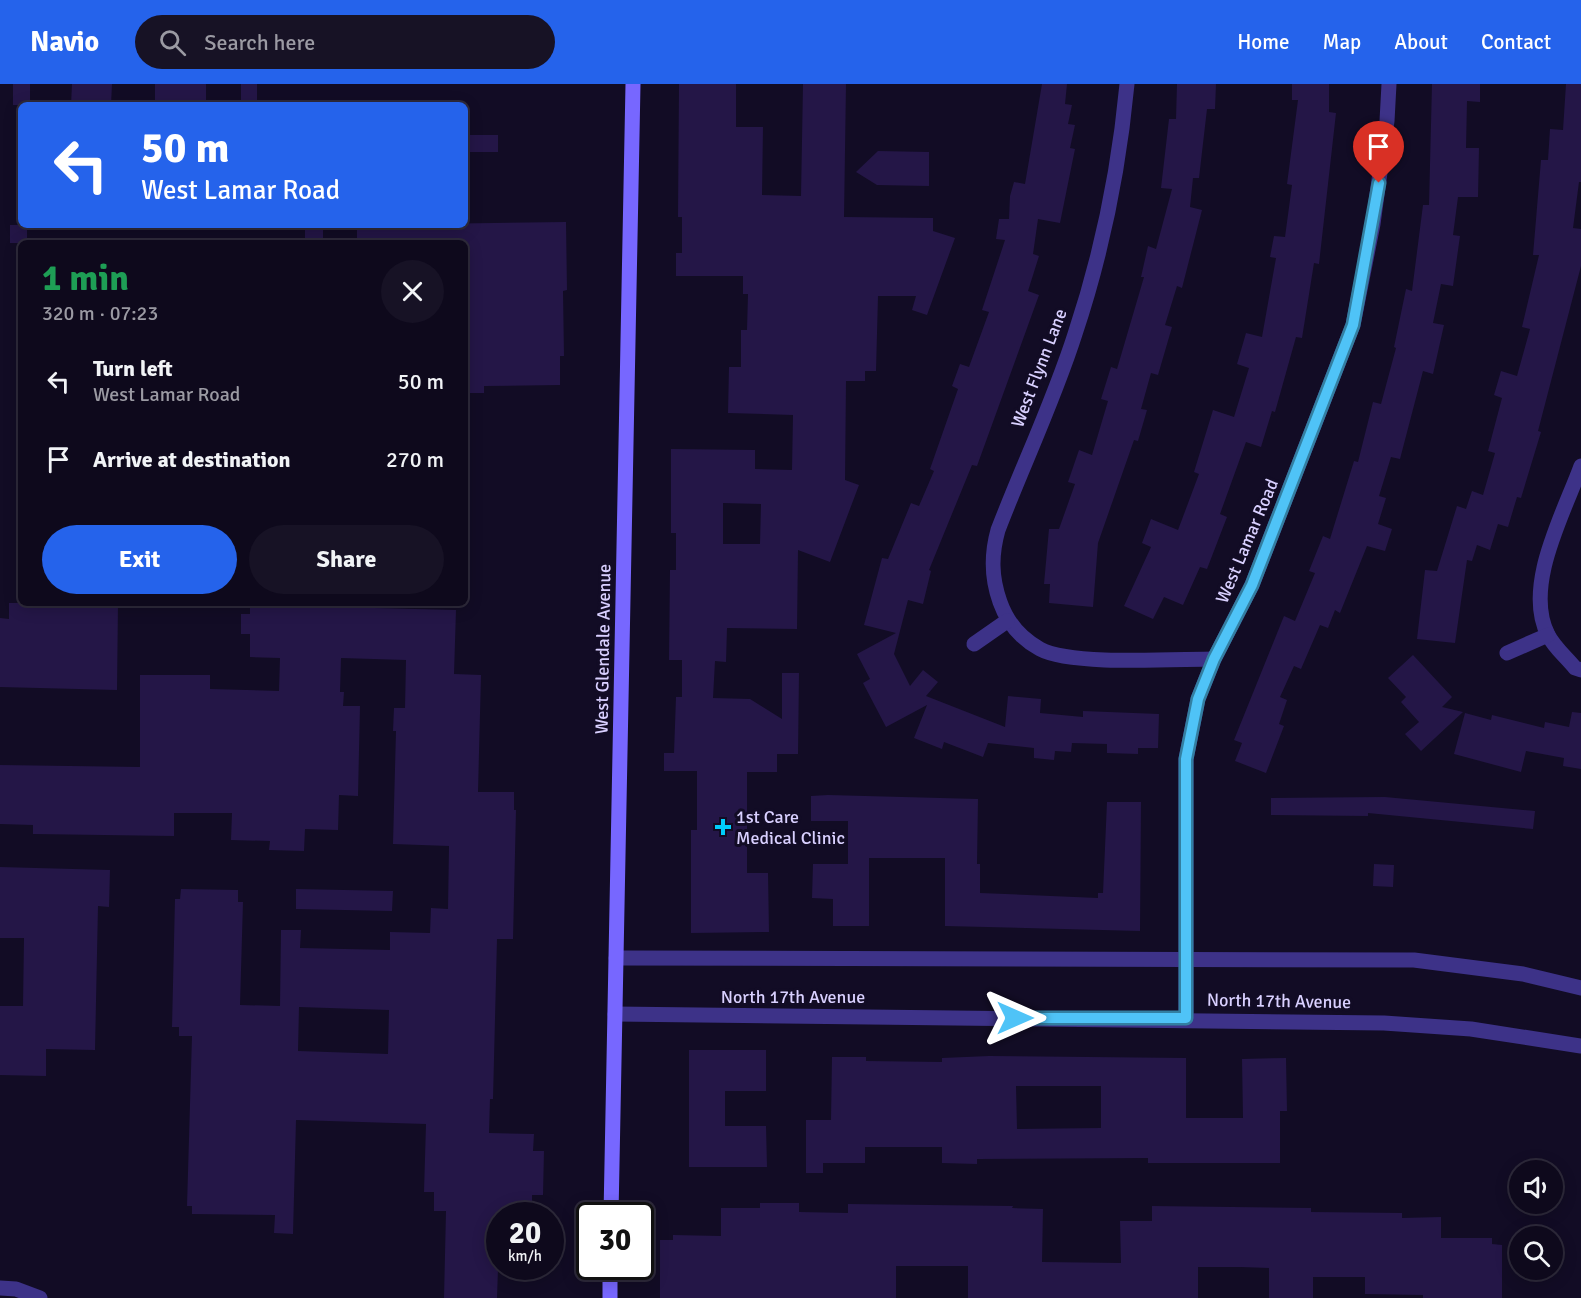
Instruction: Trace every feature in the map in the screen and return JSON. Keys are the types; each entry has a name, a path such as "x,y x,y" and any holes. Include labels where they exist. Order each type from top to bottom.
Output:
{"main road":[{"name":"West Glendale Avenue","path":"611,1202 633,84"},
{"path":"610,1280 610,1298"}],"street":[{"name":"West Flynn Lane","path":"1007,621 992,572 992,550 1075,335 1105,225 1128,84"},
{"name":"West Lamar Road","path":"1186,1018 1186,759 1198,699 1214,659 1252,585 1353,325 1373,224 1387,121 1389,84"},
{"path":"1581,466 1541,574 1541,610 1548,635 1575,668 1581,670"},
{"path":"974,644 1007,621 1041,650 1063,655 1118,659 1214,659"},
{"path":"1507,653 1548,635"},
{"path":"616,958 1414,960 1523,975 1581,988"},
{"name":"North 17th Avenue","path":"615,1014 1186,1018 1395,1023 1470,1029 1581,1046"},
{"path":"0,1288 16,1288 39,1298"}],"building":[{"path":"13,84 30,84 30,102 18,102 18,105 13,105"},
{"path":"72,84 112,84 111,102 71,102"},
{"path":"155,84 206,84 206,102 155,102"},
{"path":"241,84 257,84 257,102 241,102"},
{"path":"679,84 736,84 736,127 763,127 762,195 801,196 803,84 846,84 844,217 933,218 933,231 955,238 927,315 912,310 916,296 878,296 876,371 865,371 865,381 846,381 845,480 859,485 830,562 798,550 797,629 727,628 726,662 715,661 713,698 750,699 782,719 782,673 799,673 798,754 777,754 777,772 747,772 747,873 768,873 769,932 691,933 691,830 697,830 697,771 664,771 664,753 674,753 676,697 682,697 682,660 669,660 670,570 676,570 676,533 671,533 671,449 755,450 755,469 792,470 793,415 728,413 729,367 741,367 741,330 747,330 748,294 743,294 743,276 676,276 676,253 682,253 682,217 678,217","holes":["723,503 761,504 760,544 723,544"]},
{"path":"1042,84 1067,84 1065,104 1072,105 1068,124 1075,125 1070,148 1075,149 1060,223 1038,219 1033,254 1039,256 1028,291 1039,295 977,466 972,465 929,570 931,571 923,604 908,600 894,654 910,686 923,670 938,682 926,696 1005,727 1008,696 1041,699 1040,713 1083,717 1083,711 1159,714 1158,748 1138,748 1138,754 1107,753 1107,744 1072,743 1071,752 1055,751 1054,760 1034,758 1034,748 988,743 983,757 944,742 942,749 914,738 927,705 886,727 863,683 870,679 857,654 896,633 864,625 882,558 888,559 911,503 919,506 934,471 930,469 958,389 952,386 960,364 969,367 989,312 982,310 1005,240 996,239 999,219 1009,219 1010,196 1014,182 1025,184"},
{"path":"1177,84 1216,84 1215,109 1207,109 1199,178 1193,178 1190,207 1202,210 1182,288 1177,286 1165,325 1172,327 1158,375 1151,373 1141,409 1147,410 1138,441 1134,440 1098,543 1093,607 1049,603 1050,584 1044,584 1049,529 1059,529 1075,484 1068,482 1079,450 1092,455 1108,401 1101,399 1111,367 1117,369 1144,277 1141,277 1148,246 1156,249 1172,189 1161,188 1169,119 1176,119"},
{"path":"1292,84 1329,84 1329,112 1336,113 1319,264 1314,263 1302,338 1296,337 1275,412 1272,411 1261,447 1246,442 1220,514 1227,517 1207,569 1200,567 1183,605 1164,597 1153,619 1124,606 1151,547 1142,543 1151,519 1178,530 1199,474 1194,472 1213,410 1234,417 1249,368 1237,364 1246,333 1262,337 1276,258 1270,257 1274,236 1285,237 1292,185 1287,184 1298,100 1292,100"},
{"path":"1432,84 1480,84 1480,102 1467,101 1466,148 1479,148 1478,197 1458,197 1453,235 1460,236 1453,286 1441,284 1433,323 1444,325 1433,374 1423,371 1400,459 1391,457 1379,496 1386,498 1378,524 1392,529 1385,551 1367,546 1340,613 1335,610 1328,628 1320,625 1301,669 1294,666 1280,697 1287,700 1279,724 1284,726 1266,773 1235,761 1242,743 1234,740 1284,616 1295,621 1315,573 1309,571 1323,536 1330,539 1354,461 1358,462 1373,402 1381,404 1396,348 1394,347 1406,289 1412,291 1423,205 1429,205"},
{"path":"1566,84 1581,84 1581,182 1579,182 1573,228 1581,229 1581,266 1538,431 1541,432 1521,498 1517,497 1508,527 1498,524 1490,550 1477,545 1472,561 1467,560 1455,643 1417,639 1425,570 1437,571 1457,506 1466,509 1472,491 1483,495 1495,453 1488,451 1502,398 1494,395 1501,371 1517,376 1530,329 1522,327 1539,255 1533,255 1541,160 1548,160 1550,129 1563,130"},
{"path":"468,135 498,135 498,152 468,152"},
{"path":"878,151 929,152 929,186 877,185 856,172"},
{"path":"566,222 567,290 563,291 564,356 560,356 560,385 484,386 484,393 468,393 468,240 357,240 357,228 468,228 468,223"},
{"path":"10,225 27,228 27,240 10,243"},
{"path":"305,228 323,228 323,240 305,240"},
{"path":"9,603 18,603 18,606 118,606 117,690 0,687 0,618 9,619"},
{"path":"250,606 375,606 375,608 456,610 454,674 481,675 478,792 514,792 514,810 516,810 513,939 497,939 493,1099 490,1099 489,1133 534,1134 533,1151 544,1151 543,1195 532,1195 532,1202 486,1202 486,1280 498,1280 497,1298 444,1298 446,1211 434,1211 434,1192 424,1192 426,1124 296,1120 293,1234 274,1233 275,1215 192,1214 192,1206 187,1206 192,1036 179,1036 179,1027 172,1027 175,899 180,899 181,889 238,890 238,902 243,902 240,1005 280,1006 281,930 301,930 300,948 390,950 390,932 430,933 431,908 448,909 449,846 393,844 396,731 393,731 394,708 405,708 406,660 341,658 340,692 344,692 343,706 360,706 358,796 339,795 338,830 305,829 304,851 269,850 270,841 231,840 232,813 174,813 174,836 33,834 33,825 0,824 0,765 140,767 140,675 210,675 210,689 279,691 280,658 250,657 250,634 241,634 241,614 250,614","holes":["299,1007 389,1010 388,1054 298,1051"]},
{"path":"1413,655 1452,697 1442,707 1463,712 1421,751 1405,734 1419,722 1401,702 1406,697 1388,678"},
{"path":"1572,712 1581,713 1581,769 1563,766 1564,758 1526,751 1521,772 1454,754 1465,713 1491,720 1492,715 1544,728 1545,722 1569,727"},
{"path":"811,796 978,799 977,864 980,864 980,893 1098,898 1098,893 1103,893 1107,802 1141,802 1140,931 945,926 945,858 869,858 869,926 833,926 833,899 812,898 813,864 848,864 848,821 811,821"},
{"path":"1385,797 1535,811 1533,829 1368,813 1368,816 1271,815 1271,798"},
{"path":"1374,864 1394,865 1393,887 1373,886"},
{"path":"0,867 110,870 109,907 98,906 95,1050 46,1049 46,1076 0,1075 0,1006 23,1006 24,938 0,938"},
{"path":"296,889 393,891 392,911 296,909"},
{"path":"689,1050 766,1050 766,1091 725,1091 725,1126 766,1126 767,1167 689,1167"},
{"path":"989,1056 1186,1058 1186,1118 1243,1118 1242,1059 1286,1058 1287,1111 1280,1111 1280,1163 1148,1163 1148,1158 977,1159 977,1164 942,1163 942,1147 865,1147 865,1163 823,1163 823,1173 806,1173 806,1120 831,1120 832,1057 866,1057 866,1061 942,1062 942,1058","holes":["1016,1086 1101,1086 1101,1128 1017,1129"]},
{"path":"760,1203 799,1203 799,1212 848,1213 848,1204 1013,1206 1012,1208 1043,1209 1042,1262 1121,1263 1120,1221 1152,1221 1152,1206 1311,1208 1311,1212 1402,1213 1402,1218 1441,1217 1441,1238 1492,1238 1492,1244 1502,1245 1502,1298 1423,1298 1423,1295 1365,1294 1365,1277 1313,1277 1313,1298 1269,1298 1269,1268 1198,1267 1198,1298 968,1298 968,1266 896,1266 896,1298 660,1298 660,1240 673,1240 673,1235 721,1236 721,1208 760,1208"}],"place":[{"name":"1st Care Medical Clinic","path":"723,827"}],"route":[{"path":"1015,1018 1186,1018 1186,759 1198,699 1214,659 1252,585 1353,325 1379,183"}]}
